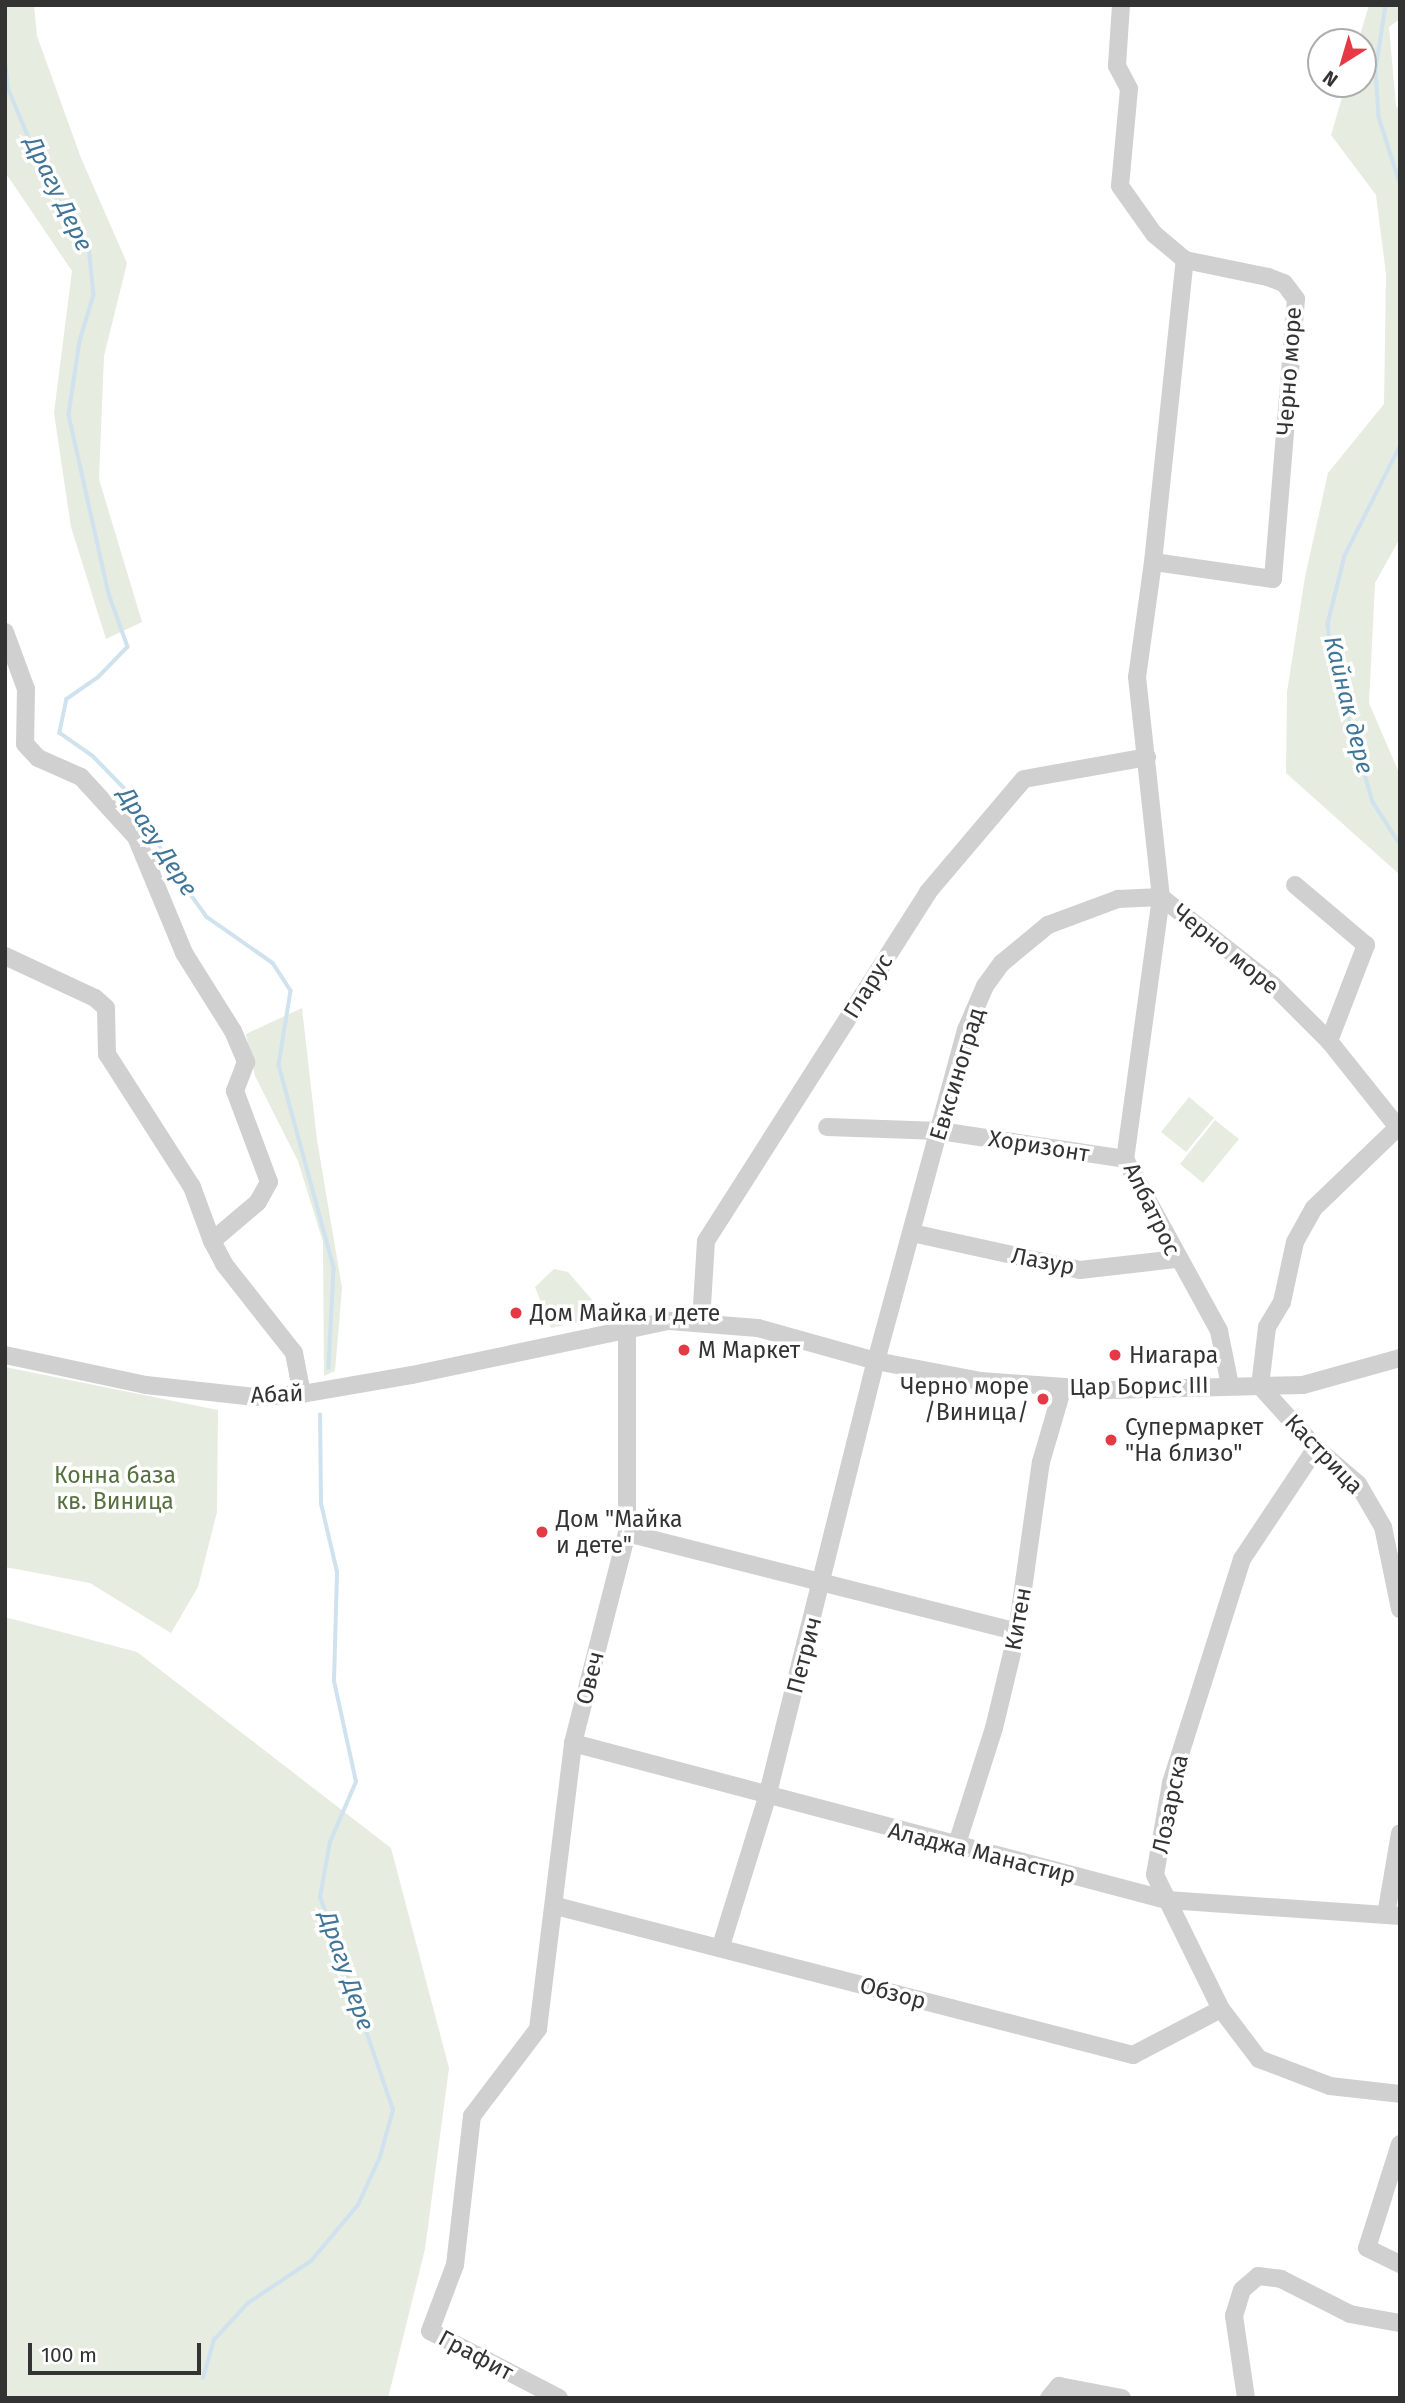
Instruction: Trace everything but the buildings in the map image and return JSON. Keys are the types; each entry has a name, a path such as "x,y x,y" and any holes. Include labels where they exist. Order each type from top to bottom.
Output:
{"street":[{"path":"1121,5 1117,66 1129,89 1120,186 1154,234 1185,260"},
{"name":"Черно море","path":"1153,562 1273,579 1296,299 1284,283 1268,277 1185,260 1153,562 1136,677 1161,897 1273,985 1329,1041 1398,1129"},
{"path":"5,632 26,689 25,744 38,758 81,777 135,837 184,953 233,1031 246,1062 235,1091 269,1182 258,1202 212,1241"},
{"name":"Гларус","path":"701,1322 706,1241 928,892 1024,779 1147,757"},
{"path":"1295,886 1366,945 1329,1041"},
{"name":"Евксиноград","path":"876,1361 966,1030 985,986 1002,963 1048,925 1074,913 1118,900 1161,897"},
{"name":"Албатрос","path":"1161,897 1125,1159 1177,1259 1219,1331 1230,1385"},
{"path":"5,956 95,998 106,1008 107,1054 191,1187 224,1264 294,1353 302,1394"},
{"name":"Хоризонт","path":"827,1127 940,1131 1125,1159"},
{"path":"1260,1386 1267,1327 1282,1302 1295,1242 1314,1208 1398,1129"},
{"name":"Лазур","path":"912,1233 1080,1270 1177,1259"},
{"name":"Цар Борис III","path":"548,1345 627,1328 701,1322 758,1328 876,1361 981,1381 1063,1387 1304,1385 1400,1358"},
{"name":"Овеч","path":"430,2331 455,2265 472,2116 538,2029 556,1906 573,1744 627,1534 627,1328"},
{"name":"Абай","path":"5,1354 146,1385 255,1397 302,1394 548,1345"},
{"name":"Петрич","path":"721,1946 767,1797 822,1586 876,1361"},
{"name":"Кастрица","path":"1260,1386 1316,1448 1358,1484 1383,1527 1400,1608"},
{"name":"Китен","path":"956,1847 994,1728 1017,1632 1041,1462 1063,1387"},
{"name":"Лозарска","path":"1316,1448 1242,1559 1171,1783 1155,1875 1221,2008 1259,2059 1279,2070 1330,2086 1400,2094"},
{"path":"627,1534 822,1586 1017,1632"},
{"name":"Аладжа Манастир","path":"573,1744 956,1847 1167,1900 1393,1916"},
{"path":"1393,1916 1400,1833"},
{"name":"Обзор","path":"556,1906 721,1946 1133,2055 1221,2008"},
{"path":"1400,2144 1367,2248 1400,2264"},
{"path":"1245,2398 1234,2316 1242,2290 1258,2276 1281,2280 1350,2314 1400,2323"},
{"name":"Графит","path":"430,2331 559,2398"},
{"path":"1054,2392 1122,2398"}],"green space":[{"path":"5,5 34,5 37,36 81,158 127,263 104,356 99,479 142,622 106,639 71,527 54,413 72,271 5,172"},
{"path":"1369,5 1400,5 1400,19 1389,27 1396,106 1400,110 1400,538 1375,583 1369,703 1400,775 1400,875 1286,773 1287,692 1305,577 1328,473 1384,404 1386,274 1376,195 1331,135 1342,98 1377,98 1377,28 1362,28"},
{"path":"302,1008 317,1140 342,1288 335,1371 324,1376 323,1242 298,1161 255,1076 246,1034"},
{"path":"1189,1097 1214,1118 1186,1152 1161,1132"},
{"path":"1215,1120 1239,1139 1203,1183 1180,1164"},
{"path":"554,1269 568,1272 606,1316 551,1328 535,1287"},
{"name":"Конна база кв. Виница","path":"5,1367 218,1410 217,1512 198,1587 171,1633 90,1583 5,1567"},
{"path":"5,1617 137,1652 391,1848 449,2068 425,2249 388,2398 5,2398"}],"waterway":[{"name":"Кайнак дере","path":"1386,5 1376,70 1379,117 1400,183"},
{"name":"Драгу Дере","path":"5,57 8,88 47,181 89,247 94,295 80,341 69,415 109,594 128,647 99,677 67,699 60,733 93,756 127,791 174,871 207,917 273,963 291,991 279,1065 334,1268 329,1368"},
{"name":"Кайнак дере","path":"1400,447 1345,556 1328,624 1332,660 1373,802 1400,844"},
{"name":"Драгу Дере","path":"203,2378 214,2340 248,2303 311,2261 358,2205 380,2157 393,2110 320,1897 330,1842 356,1782 334,1681 337,1572 321,1504 320,1415"}],"place":[{"name":"Дом Майка и дете","path":"516,1313"},
{"name":"М Маркет","path":"684,1350"},
{"name":"Ниагара","path":"1115,1355"},
{"name":"Черно море /Виница/","path":"1043,1399"},
{"name":"Супермаркет \"На близо\"","path":"1111,1440"},
{"name":"Дом \"Майка и дете\"","path":"542,1532"}]}
